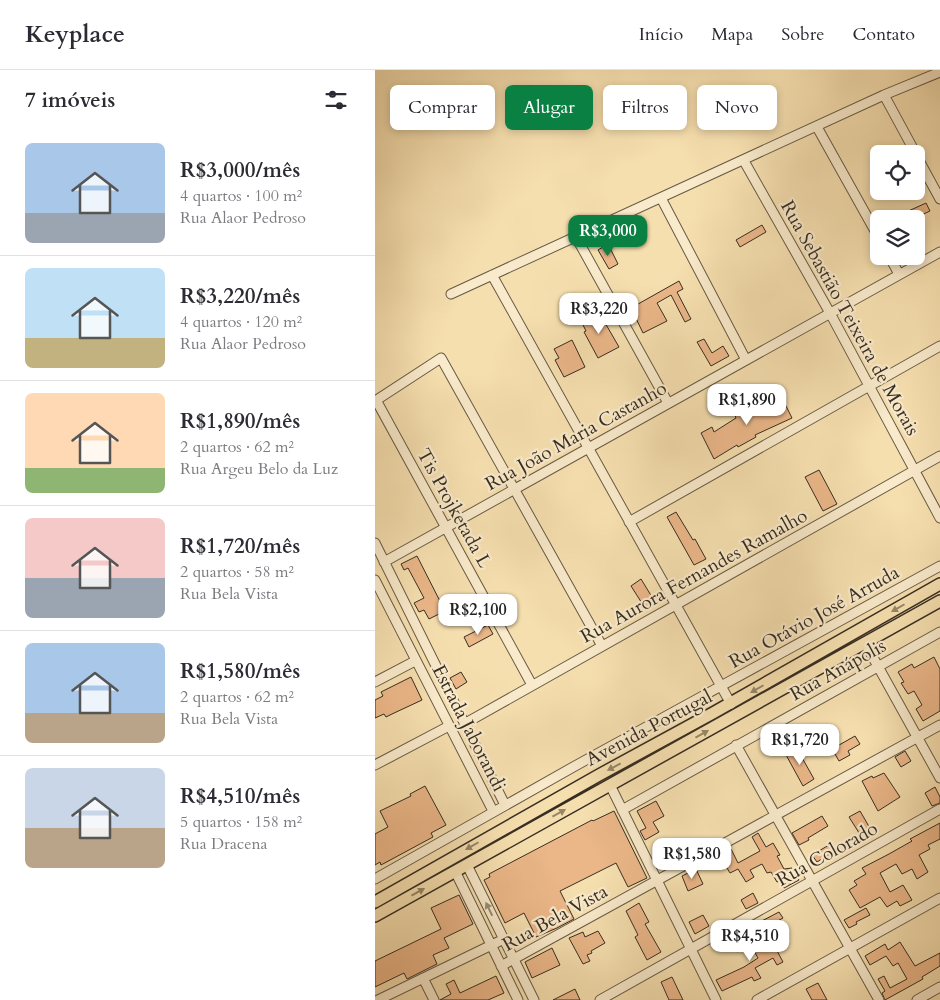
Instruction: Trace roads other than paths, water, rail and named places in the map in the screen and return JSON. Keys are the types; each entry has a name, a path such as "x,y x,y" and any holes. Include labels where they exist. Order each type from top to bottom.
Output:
{"main road":[{"name":"Avenida Portugal","path":"375,902 599,775 731,704 940,584"},
{"name":"Avenida Portugal","path":"375,916 940,601"}],"street":[{"path":"451,294 884,95 940,72"},
{"path":"884,95 911,145"},
{"path":"817,127 870,222"},
{"name":"Rua Sebastião Teixeira de Morais","path":"744,160 830,313 940,518"},
{"path":"925,171 940,199"},
{"path":"661,198 746,360"},
{"path":"576,236 668,404"},
{"name":"Rua João Maria Castanho","path":"384,562 940,252"},
{"path":"894,265 899,274"},
{"path":"492,275 731,704"},
{"path":"629,522 940,346"},
{"path":"376,401 441,358 602,646"},
{"name":"Tis Projketada L","path":"376,401 533,685"},
{"name":"Rua Aurora Fernandes Ramalho","path":"464,724 940,456"},
{"path":"375,543 505,805"},
{"name":"Rua Otávio José Arruda","path":"375,879 493,811 940,566"},
{"name":"Estrada Jaborandi","path":"375,580 379,598 415,661 493,811"},
{"name":"Rua Anápolis","path":"622,810 940,632"},
{"path":"865,643 940,778"},
{"path":"375,682 415,661"},
{"name":"Rua Bela Vista","path":"501,966 940,725"},
{"path":"375,765 449,726"},
{"path":"736,745 879,1000"},
{"path":"610,785 716,1000"},
{"name":"Rua Colorado","path":"600,1000 940,809"},
{"path":"467,864 533,1000"},
{"path":"455,871 518,1000"},
{"path":"757,1000 940,898"},
{"path":"378,1000 504,939"},
{"path":"423,978 434,1000"},
{"path":"917,1000 940,987"}]}
